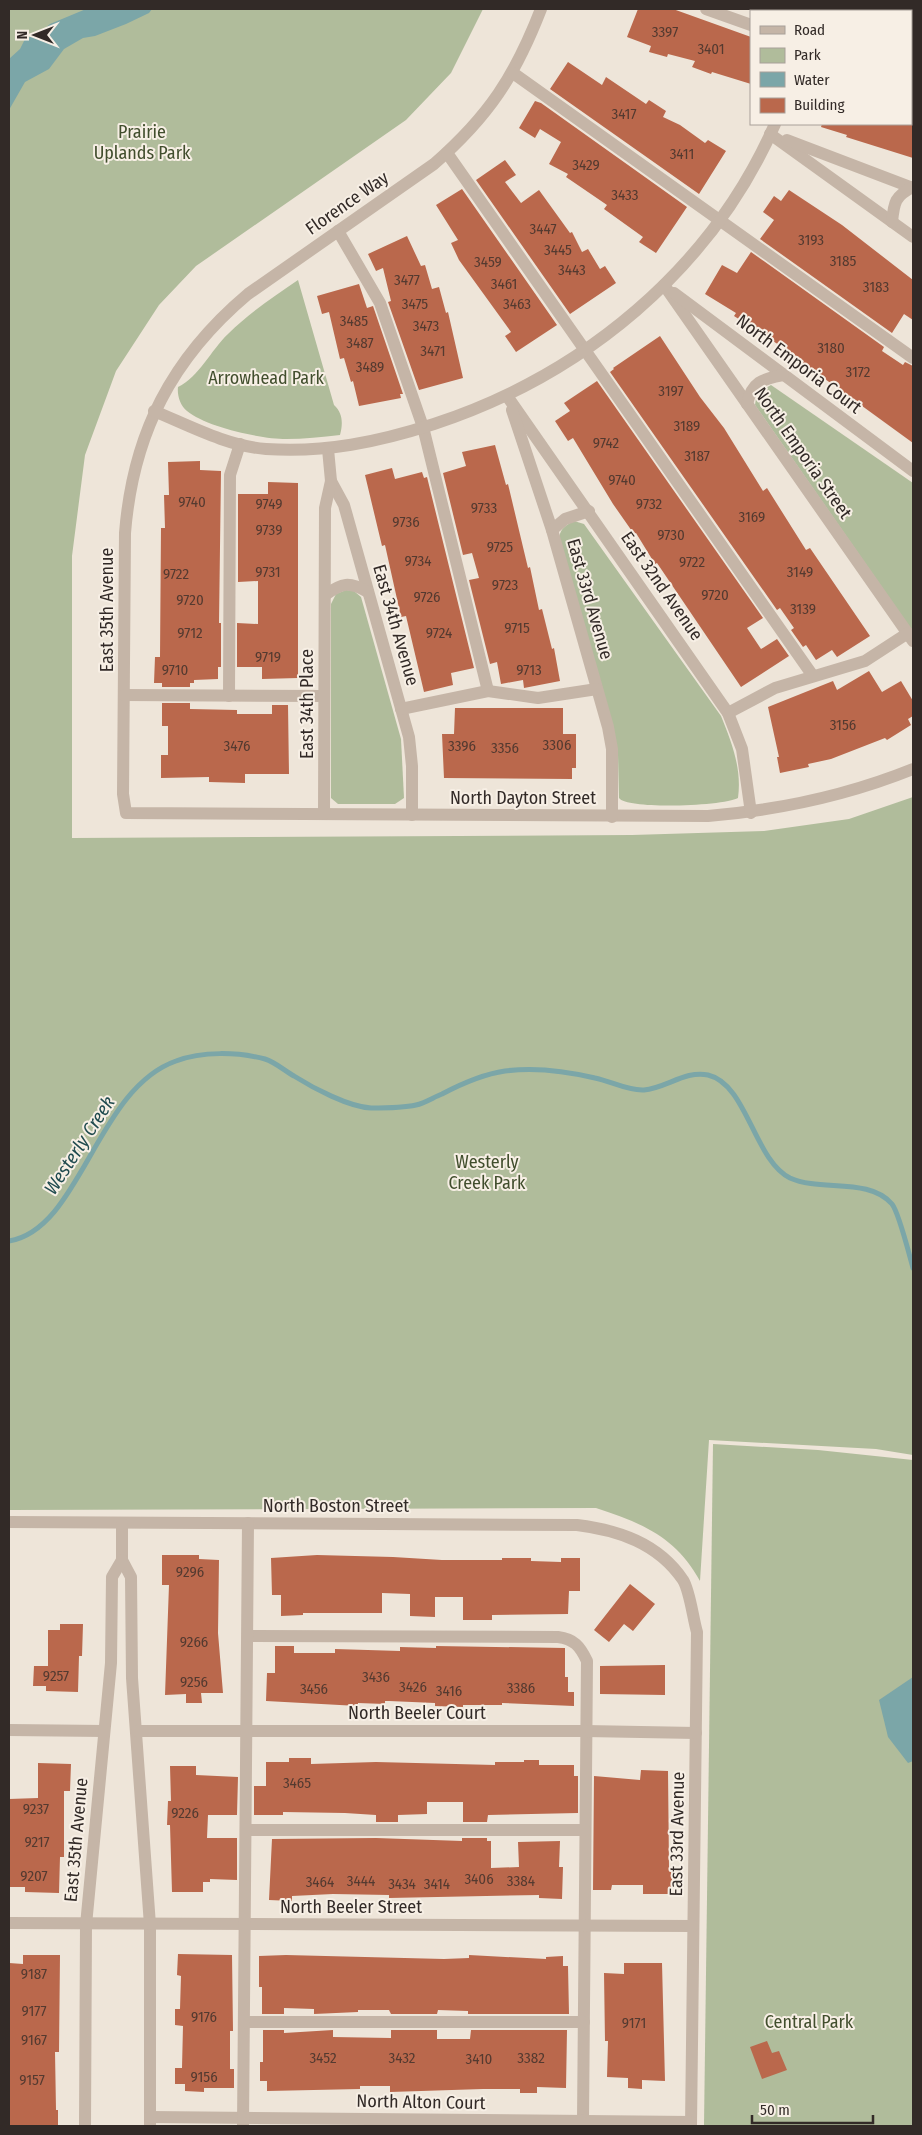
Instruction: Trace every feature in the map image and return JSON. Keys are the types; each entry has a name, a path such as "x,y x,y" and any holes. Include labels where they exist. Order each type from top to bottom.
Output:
{"street":[{"name":"Florence Way","path":"154,411 175,374 201,339 227,311 248,294 447,153 487,111 513,73 541,9"},
{"path":"706,9 750,25"},
{"path":"513,73 913,358"},
{"path":"154,411 205,433 240,444 264,449 328,449 383,440 423,428 507,396 564,365 586,350 633,314 664,286 720,220 741,188 773,129"},
{"path":"773,129 913,188"},
{"path":"773,129 913,237"},
{"path":"447,153 813,676"},
{"path":"892,222 894,206 900,194 913,188"},
{"path":"338,231 380,303 423,428 488,692"},
{"name":"North Emporia Court","path":"664,286 913,471"},
{"name":"North Emporia Street","path":"664,286 910,637"},
{"path":"703,315 704,342"},
{"path":"747,404 750,390 765,379 782,375"},
{"name":"East 33rd Avenue","path":"507,396 552,530 597,689 612,749 612,816"},
{"name":"East 32nd Avenue","path":"507,396 728,713 742,749 751,813"},
{"name":"East 35th Avenue","path":"126,813 123,794 128,501 136,463 154,411"},
{"path":"229,696 230,475 240,444"},
{"name":"East 34th Avenue","path":"328,449 331,481 344,505 409,736 412,766 412,815"},
{"path":"526,454 553,461"},
{"name":"East 34th Place","path":"324,814 325,508 331,481"},
{"path":"552,530 566,519 589,511"},
{"path":"325,595 341,585 348,584 357,585 368,592"},
{"path":"728,713 775,688 865,661 910,637"},
{"path":"401,709 488,692 538,698 597,689"},
{"path":"124,695 324,696"},
{"name":"North Dayton Street","path":"126,813 708,816 751,813 832,797 913,769"},
{"name":"North Boston Street","path":"9,1522 577,1525 607,1528 635,1540 658,1553"},
{"path":"243,2122 248,1523"},
{"name":"East 35th Avenue","path":"122,1524 122,1560 131,1577 131,1644 150,1924 150,2122"},
{"name":"East 33rd Avenue","path":"658,1553 684,1581 697,1632 691,2124"},
{"name":"East 35th Avenue","path":"85,2126 86,1924 111,1663 112,1577 122,1560"},
{"path":"248,1636 571,1639 581,1647 587,1660 584,2022 589,2123"},
{"path":"9,1730 104,1731"},
{"name":"North Beeler Court","path":"137,1731 586,1731 696,1733"},
{"path":"246,1830 585,1830"},
{"name":"North Beeler Street","path":"9,1923 694,1926"},
{"path":"244,2022 584,2022"},
{"name":"North Alton Court","path":"150,2122 691,2124"}],"green space":[{"name":"Westerly Creek Park","path":"9,9 483,9 451,73 406,120 196,266 159,305 116,371 85,455 72,556 72,838 632,835 764,831 849,819 913,797 913,1455 876,1449 709,1440 700,1581 691,1566 669,1543 643,1526 596,1508 9,1510"},
{"name":"Arrowhead Park","path":"298,280 334,405 341,415 342,427 340,435 293,439 263,437 220,427 187,411 182,406 178,387 199,370 222,340 236,326"},
{"path":"771,385 913,483 913,632 755,405 757,393"},
{"path":"574,521 584,524 721,716 737,766 739,777 738,798 697,805 657,805 626,802 619,798 618,755 559,537 564,527"},
{"path":"346,590 354,591 361,597 401,739 404,798 395,804 338,804 331,798 331,604 336,594"},
{"name":"Central Park","path":"713,1444 818,1450 913,1460 913,2126 704,2126"}],"water":[{"path":"86,9 152,9 149,13 126,24 95,36 83,38 64,49 49,69 25,82 9,110 9,59 20,49 25,39 40,33 50,24"},
{"path":"913,1677 913,1761 908,1763 888,1737 879,1700"}],"building":[{"path":"638,9 673,9 750,37 750,84 692,67 695,61 668,54 667,57 649,52 651,46 627,37"},
{"path":"568,62 602,85 606,77 646,104 649,100 666,111 663,117 680,125 705,143 708,140 726,151 699,194 550,89"},
{"path":"535,101 541,103 687,207 656,253 639,242 643,237 604,209 607,205 566,177 568,174 549,164 561,142 540,129 535,138 519,128"},
{"path":"913,124 913,158 846,137 847,135 821,127 822,125"},
{"path":"505,160 516,175 505,182 521,203 539,190 570,233 572,232 582,252 588,249 600,269 605,266 616,283 570,314 476,180"},
{"path":"462,189 557,325 516,352 505,336 511,332 459,260 451,243 458,240 436,205"},
{"path":"789,190 842,225 913,280 913,320 904,314 892,333 760,239 774,220 763,212 774,196 781,201"},
{"path":"407,236 421,266 425,265 432,289 439,287 446,313 448,312 463,378 419,390 388,302 391,301 383,268 376,271 368,254"},
{"path":"751,252 884,347 882,351 903,365 905,362 913,366 913,443 803,363 804,361 734,316 736,313 705,294 722,265 737,273"},
{"path":"359,284 367,308 373,306 403,394 400,394 401,398 359,406 353,381 351,382 344,358 340,359 329,312 322,314 317,296"},
{"path":"660,336 700,397 724,428 763,491 767,488 806,550 810,548 870,636 837,657 832,650 816,660 806,645 803,647 791,630 794,628 780,608 777,610 610,372"},
{"path":"597,381 763,618 747,628 761,649 777,639 789,656 741,687 657,563 655,564 636,533 634,534 613,504 573,438 568,441 555,421 570,411 564,403"},
{"path":"495,445 506,485 508,484 528,568 530,567 539,610 542,609 552,649 554,648 560,681 524,688 523,680 501,684 497,662 490,664 469,580 479,578 472,553 463,555 443,473 466,466 462,452"},
{"path":"200,461 200,470 221,471 219,623 221,623 221,667 218,667 218,679 194,680 194,683 190,683 190,687 162,687 162,683 154,683 155,657 160,657 161,528 165,528 164,495 169,495 168,462"},
{"path":"392,468 395,479 422,472 424,478 427,477 474,668 451,673 453,685 424,692 406,616 401,617 385,545 382,546 365,475"},
{"path":"268,482 298,483 298,678 262,679 262,667 237,667 237,623 258,624 258,581 238,582 238,494 268,494"},
{"path":"869,671 882,692 901,681 913,701 913,716 908,719 911,725 887,740 885,738 831,759 808,764 809,767 780,773 777,757 779,757 768,707 833,681 837,690"},
{"path":"162,703 190,703 190,709 237,710 237,714 272,714 272,705 288,705 289,774 245,774 245,783 209,782 209,777 161,778 161,755 168,755 168,726 162,726"},
{"path":"455,708 563,708 563,734 576,734 576,768 572,768 572,779 444,778 442,734 454,734"},
{"path":"162,1555 199,1555 199,1559 219,1560 218,1633 223,1693 201,1693 202,1703 186,1703 186,1694 165,1695 169,1585 162,1585"},
{"path":"317,1555 442,1560 531,1558 531,1561 561,1562 561,1558 580,1558 580,1591 569,1591 568,1614 492,1615 492,1620 463,1620 463,1597 435,1597 435,1617 410,1616 410,1594 382,1593 382,1613 303,1613 303,1615 281,1616 281,1595 272,1595 271,1558"},
{"path":"630,1584 655,1604 633,1631 624,1624 609,1642 594,1630"},
{"path":"60,1624 83,1624 82,1656 79,1656 78,1692 46,1691 46,1686 33,1686 34,1666 48,1666 48,1630 60,1630"},
{"path":"275,1646 294,1646 294,1653 335,1653 335,1649 400,1651 400,1647 436,1648 436,1646 565,1648 565,1677 568,1677 568,1692 574,1692 574,1706 502,1703 502,1705 463,1705 463,1707 435,1706 435,1703 385,1701 385,1704 358,1703 358,1706 266,1701 267,1673 275,1673"},
{"path":"665,1665 665,1695 600,1694 600,1666"},
{"path":"289,1758 311,1758 311,1764 376,1762 495,1765 495,1762 539,1760 539,1765 574,1765 574,1776 578,1776 578,1813 488,1815 487,1822 463,1822 463,1802 427,1802 427,1814 398,1815 398,1822 376,1822 376,1815 345,1813 283,1812 283,1815 254,1815 254,1786 266,1786 266,1762 289,1762"},
{"path":"38,1763 71,1764 70,1791 64,1791 64,1857 60,1857 59,1893 25,1892 25,1887 9,1887 9,1799 38,1798"},
{"path":"170,1766 196,1766 196,1775 238,1777 237,1815 208,1815 207,1838 237,1838 237,1880 210,1879 210,1882 203,1882 203,1892 172,1892 170,1825 167,1825 168,1801 171,1801"},
{"path":"641,1770 668,1771 669,1868 672,1868 672,1894 643,1894 643,1885 612,1885 611,1890 593,1890 594,1776 640,1780"},
{"path":"376,1838 462,1841 462,1838 487,1838 487,1841 491,1841 491,1868 519,1867 518,1842 560,1841 559,1867 563,1867 562,1899 539,1898 539,1895 389,1898 389,1895 333,1894 292,1896 292,1901 269,1900 272,1839"},
{"path":"178,1954 232,1955 233,2031 230,2031 230,2069 234,2069 234,2088 204,2088 204,2092 185,2091 185,2084 175,2084 175,2068 182,2068 183,2026 175,2025 175,2009 180,2009 181,1976 177,1975"},
{"path":"23,1955 60,1955 59,2052 55,2052 58,2126 9,2126 9,1963 23,1964"},
{"path":"469,1955 546,1959 546,1957 563,1956 563,1966 568,1966 569,2014 468,2014 468,2011 438,2010 437,2014 391,2014 389,2010 358,2010 358,2012 314,2014 314,2009 284,2008 284,2014 262,2014 262,1987 259,1987 259,1956 444,1959 469,1958"},
{"path":"624,1963 662,1963 665,2081 642,2080 642,2089 628,2088 628,2078 607,2077 608,2041 605,2041 604,1973 624,1974"},
{"path":"263,2030 284,2030 284,2033 333,2030 333,2037 391,2038 391,2030 437,2030 437,2039 470,2039 471,2030 567,2030 566,2088 537,2087 537,2093 520,2093 520,2089 390,2092 390,2086 360,2086 360,2089 267,2091 267,2081 260,2081 260,2062 263,2062"},
{"path":"767,2041 772,2053 779,2051 787,2070 762,2079 750,2047"}],"waterway":[{"name":"Westerly Creek","path":"9,1241 34,1231 54,1212 126,1099 149,1076 176,1061 197,1055 232,1054 269,1060 302,1081 331,1096 352,1104 371,1108 416,1105 481,1077 497,1072 516,1070 550,1070 573,1073 638,1090 652,1089 692,1075 708,1075 721,1081 732,1092 742,1107 767,1156 778,1169 790,1178 802,1182 871,1191 882,1196 892,1204 901,1225 913,1268"}],"park label":[{"name":"Prairie Uplands Park","path":"142,142"}]}
